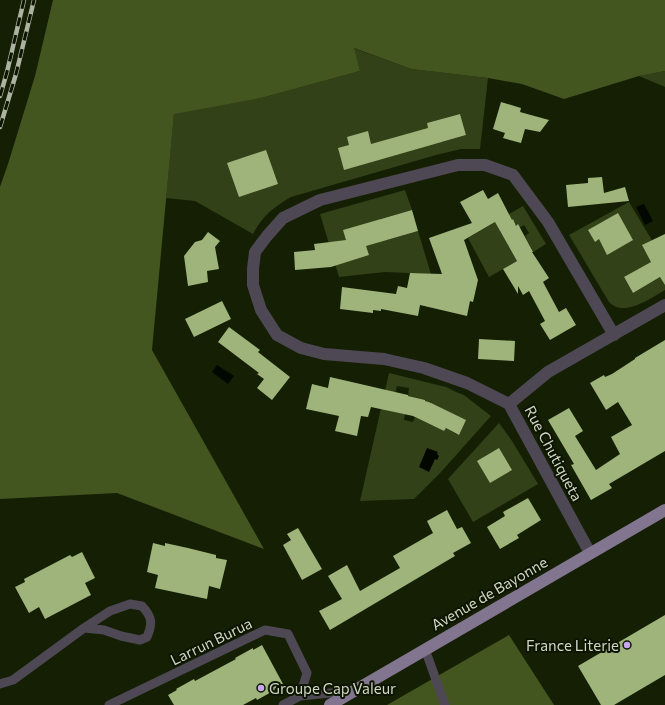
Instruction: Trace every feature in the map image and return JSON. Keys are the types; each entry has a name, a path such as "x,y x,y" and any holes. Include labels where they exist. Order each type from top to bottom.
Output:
{"main road":[{"name":"Avenue de Bayonne","path":"330,705 665,510"}],"street":[{"path":"509,404 467,383 424,368 384,359 324,354 301,348 277,335 261,310 253,285 255,252 283,218 320,200 458,165 485,165 513,175 548,222 614,335"},
{"name":"Rue Chutiqueta","path":"590,553 509,404 548,372 665,305"}],"lane":[{"path":"0,684 13,680 84,628 110,610 130,604 142,606 150,615 150,628 147,637 140,640 121,636 104,630 84,628"},
{"name":"Larrun Burua","path":"109,705 265,630 288,634 307,673 300,696"},
{"path":"425,649 445,705"},
{"path":"283,705 300,696 355,691"}],"green space":[{"path":"53,0 665,0 665,71 639,76 564,99 522,84 488,78 411,69 354,48 360,71 261,98 174,114 152,350 264,549 117,493 0,499 0,187 35,76"},
{"path":"353,48 411,69 488,78 480,149 461,149 436,155 291,197 269,212 260,222 253,234 195,201 166,198 174,113 261,98 360,71","holes":["460,114 466,135 442,142 440,135 431,137 427,123"]},
{"path":"665,71 665,87 639,76"},
{"path":"405,190 412,210 380,219 387,240 418,231 431,274 385,272 339,277 320,214"},
{"path":"629,202 653,242 651,262 624,278 633,293 665,274 665,290 645,302 622,308 609,302 569,235"},
{"path":"523,206 546,244 533,252 525,236 529,233 524,225 519,228 513,220 499,228 517,261 489,277 468,238"},
{"path":"389,373 446,387 464,395 491,416 441,472 414,499 360,501","holes":["397,386 409,388 408,396 431,402 431,406 458,435 446,428 444,431 415,417 413,422 404,420 405,414 391,411"]},
{"path":"499,423 512,441 538,484 473,522 448,479"},
{"path":"509,635 554,705 387,705"}],"shaded area":[{"path":"644,204 653,221 645,225 636,207"},
{"path":"217,365 234,376 228,384 212,372"},
{"path":"427,448 438,452 437,454 439,456 437,460 435,459 429,472 419,467"}],"building":[{"path":"501,102 521,108 520,112 549,120 540,132 525,129 521,143 503,138 505,133 493,129"},
{"path":"460,114 466,135 344,170 338,148 349,145 347,137 368,131 371,144 428,128 427,123"},
{"path":"266,150 278,184 239,197 227,163"},
{"path":"602,177 604,193 625,187 629,201 568,207 566,185 588,183 588,178"},
{"path":"483,190 488,199 498,193 512,220 513,219 516,226 518,224 532,252 549,278 543,282 559,312 566,308 576,325 550,340 540,324 545,321 529,291 523,295 518,286 518,294 503,269 517,261 495,222 464,240 478,280 473,302 470,301 467,316 420,305 418,316 381,309 381,311 373,310 373,313 340,309 342,287 396,294 398,286 407,288 410,273 442,274 429,238 472,223 460,202"},
{"path":"412,210 418,231 366,246 369,255 331,267 295,270 294,252 315,250 314,244 346,240 343,230"},
{"path":"618,213 633,240 607,255 599,239 595,242 588,230"},
{"path":"208,232 220,241 215,247 219,269 207,271 208,282 188,286 184,256 195,242 202,240"},
{"path":"665,234 665,285 660,277 633,293 624,277 651,262 642,245"},
{"path":"222,301 231,319 194,337 185,319"},
{"path":"229,327 260,350 258,352 290,377 272,400 257,388 264,379 257,374 259,373 218,342"},
{"path":"479,339 515,341 514,361 478,359"},
{"path":"665,340 665,451 609,484 612,488 591,500 571,465 574,464 548,420 569,408 583,431 575,436 596,470 620,454 611,437 632,425 618,402 606,410 590,383 604,375 605,377 612,374"},
{"path":"330,377 425,400 466,420 459,435 446,428 444,431 413,416 371,407 368,417 361,416 357,436 335,431 339,416 306,409 312,384 328,388"},
{"path":"499,448 512,470 490,483 477,461"},
{"path":"528,498 541,520 517,535 519,538 500,549 487,527 505,516 503,512"},
{"path":"447,510 457,529 462,527 471,543 453,553 455,556 330,630 319,611 342,599 328,576 347,565 360,591 400,568 393,556 433,533 427,521"},
{"path":"298,528 322,569 302,580 283,545 291,540 287,534"},
{"path":"153,543 165,546 165,543 188,548 216,555 216,558 227,560 220,589 209,586 207,599 155,588 158,575 147,572"},
{"path":"82,552 95,578 85,583 91,595 45,619 39,607 29,613 15,587 25,582 24,579 70,555 72,557"},
{"path":"665,615 665,675 614,705 601,705 578,666"},
{"path":"262,645 283,684 274,689 275,690 257,700 256,698 243,705 174,705 168,695 177,690 176,689 194,679 195,681 253,648 253,650"}],"railway":[{"path":"0,96 24,0"},
{"path":"0,127 16,74 34,0"}],"place":[{"name":"France Literie","path":"627,645"},
{"name":"Groupe Cap Valeur","path":"261,688"}]}
